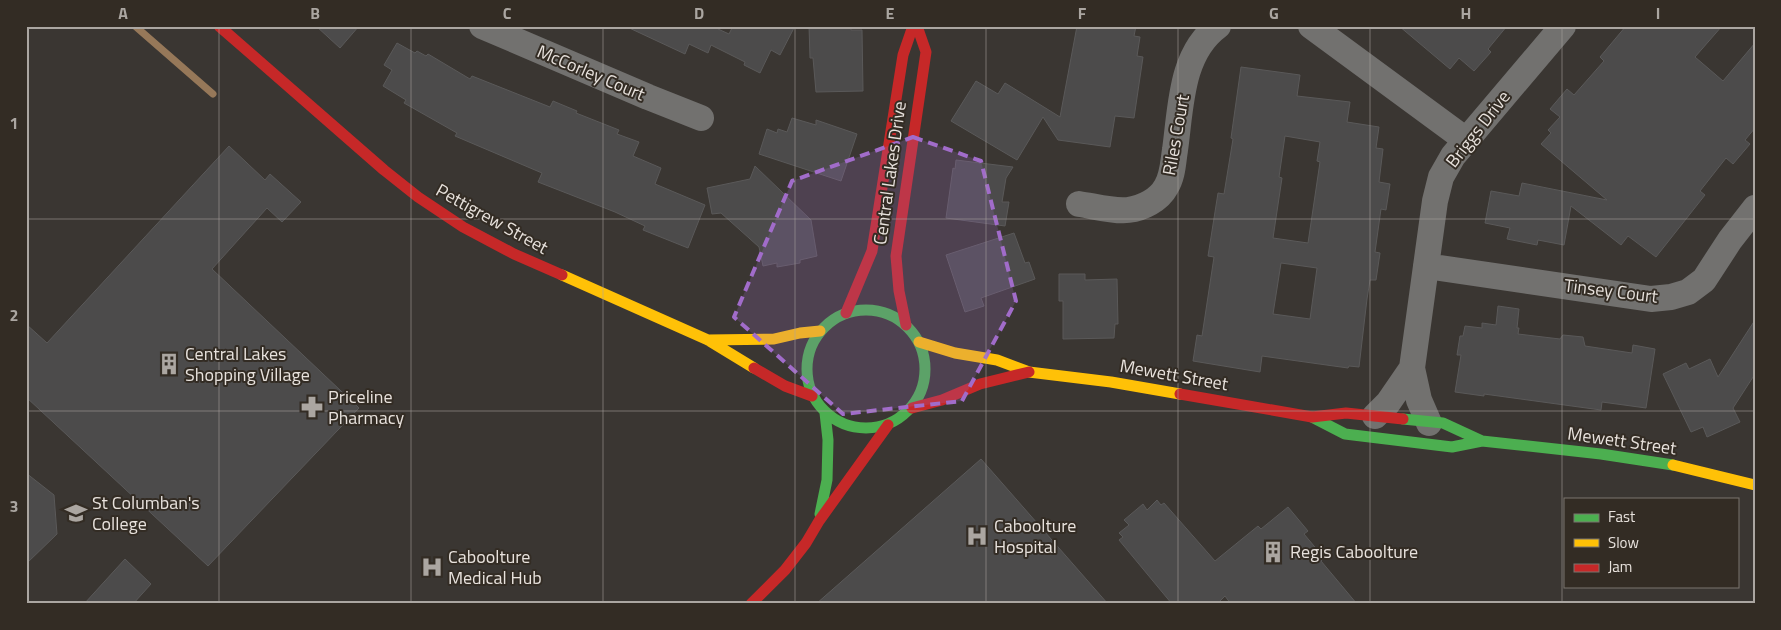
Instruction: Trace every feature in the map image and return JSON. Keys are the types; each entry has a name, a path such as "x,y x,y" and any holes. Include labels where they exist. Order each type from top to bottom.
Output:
{"main road":[{"name":"Pettigrew Street","path":"218,26 384,170 418,197 463,227 514,254 708,340 785,386 812,396"},
{"name":"Central Lakes Drive","path":"846,313 872,251 903,56 915,26"},
{"name":"Central Lakes Drive","path":"906,325 899,299 896,256 926,52 915,26"},
{"path":"862,310 878,311 893,316 906,325 919,342 925,358 926,375 921,393 912,408 901,418 888,425 872,429 854,428 838,423 825,413 812,396 807,380 807,362 811,346 820,331 846,313 862,310"},
{"name":"Pettigrew Street","path":"708,340 774,339 820,331"},
{"name":"Mewett Street","path":"919,342 956,353 997,360 1029,372 1111,382 1312,417 1346,413 1443,424 1482,441"},
{"name":"Mewett Street","path":"912,408 942,400 980,384 1029,372"},
{"path":"819,521 827,480 828,440 825,413"},
{"name":"Mewett Street","path":"1312,417 1345,434 1452,446 1482,441 1601,454 1671,465 1755,485"},
{"path":"751,604 785,570 806,543 819,521 888,425"}],"street":[{"name":"McCorley Court","path":"482,26 639,94 701,118"},
{"name":"Riles Court","path":"1079,204 1126,211 1142,208 1166,188 1172,173 1185,82 1191,60 1198,46 1218,26"},
{"path":"1311,26 1466,140"},
{"name":"Briggs Drive","path":"1429,423 1420,400 1412,368 1435,201 1441,177 1453,156 1563,26"},
{"name":"Tinsey Court","path":"1426,266 1651,299 1671,298 1688,292 1704,280 1730,240 1755,208"},
{"name":"Briggs Drive","path":"1375,416 1388,403 1412,368"}],"highlighted area":[{"path":"913,137 981,161 1016,301 962,401 843,414 734,317 792,181"}],"building":[{"path":"316,26 359,26 340,48"},
{"path":"625,26 720,26 718,29 729,34 733,26 795,26 780,55 771,50 760,73 744,65 745,62 711,45 708,53 689,44 685,54"},
{"path":"809,26 851,26 851,30 862,30 863,91 816,92 813,58 810,58"},
{"path":"1077,26 1136,26 1134,36 1140,37 1137,56 1143,57 1134,118 1115,116 1110,147 1058,140 1043,117 1017,160 951,121 976,81 998,94 1005,83 1060,117"},
{"path":"1399,26 1507,26 1488,49 1491,52 1474,71 1459,58 1450,69"},
{"path":"1626,26 1722,26 1695,57 1723,81 1755,43 1755,128 1745,140 1750,144 1733,164 1726,158 1700,191 1705,195 1656,257 1628,236 1621,245 1571,206 1564,245 1538,240 1537,245 1507,239 1510,228 1485,223 1491,191 1519,196 1522,183 1607,200 1541,144 1551,133 1548,130 1560,117 1550,109 1567,89 1574,95 1604,61 1600,57"},
{"path":"397,43 415,53 417,51 426,56 428,54 470,79 472,76 550,107 553,101 577,111 576,113 619,130 617,134 639,142 633,156 661,168 655,184 705,205 688,248 643,230 645,226 615,212 538,182 542,173 455,136 457,133 404,103 406,100 383,86 392,70 384,65"},
{"path":"1241,67 1300,75 1297,96 1350,102 1347,122 1379,127 1376,148 1383,149 1379,182 1390,184 1386,210 1381,209 1375,252 1380,253 1376,280 1370,280 1359,367 1349,366 1348,368 1262,356 1260,372 1193,361 1197,335 1202,336 1214,257 1208,256 1218,193 1224,194 1233,139 1231,138","holes":["1285,136 1320,142 1317,161 1320,162 1308,243 1273,238 1282,178 1279,177","1281,263 1317,268 1310,319 1273,314"]},
{"path":"792,118 816,125 816,120 857,134 841,181 759,154 767,129 777,133 778,129 787,132"},
{"name":"Central Lakes Shopping Village","path":"229,146 265,180 270,174 301,202 282,222 267,208 212,269 359,408 208,566 26,397 26,324 47,343"},
{"path":"956,160 1013,167 1006,178 1002,202 1009,202 1005,226 946,218 953,168 955,169"},
{"path":"755,166 811,220 817,256 800,260 800,263 777,267 777,263 763,266 759,247 721,213 712,214 707,188 750,179"},
{"path":"1014,233 1025,263 1029,262 1035,279 981,298 984,306 965,312 946,255"},
{"path":"1059,274 1085,274 1085,280 1117,279 1118,324 1115,324 1114,338 1063,339 1063,301 1059,301"},
{"path":"1498,306 1519,309 1518,334 1560,339 1563,335 1583,337 1585,346 1632,353 1633,345 1655,349 1646,408 1602,402 1601,410 1484,394 1484,396 1455,392 1461,355 1457,355 1460,336 1463,336 1465,326 1482,328 1482,323 1496,325"},
{"path":"1755,320 1755,374 1733,408 1740,422 1707,437 1703,427 1691,432 1663,374 1686,363 1689,369 1710,359 1718,377"},
{"name":"Caboolture Hospital","path":"981,459 1108,604 816,604"},
{"path":"26,473 54,495 57,534 26,564"},
{"name":"Regis Caboolture","path":"1157,500 1161,505 1164,503 1215,561 1258,526 1261,529 1288,507 1308,531 1304,534 1324,558 1321,561 1357,604 1231,604 1225,596 1217,604 1172,604 1119,540 1123,537 1119,533 1129,525 1124,520 1143,504 1147,510"},
{"path":"125,559 151,584 133,604 84,604"}],"waterway":[{"path":"135,26 213,94"}],"traffic: fast":[{"path":"866,310 889,314 908,327 921,346 925,369 921,392 908,411 889,424 866,428 843,424 824,411 811,392 807,369 811,346 824,327 843,314 866,310"},
{"path":"820,514 827,480 828,440 825,413"},
{"path":"1312,417 1345,434 1452,447 1482,441 1601,454 1673,465"},
{"path":"1403,419 1443,423 1482,441"}],"traffic: slow":[{"path":"562,275 708,340 754,368"},
{"path":"708,340 774,339 820,331"},
{"path":"919,342 955,353 997,360 1029,372 1111,382 1180,394"},
{"path":"1673,465 1755,485"}],"traffic: jam":[{"path":"219,26 384,170 418,197 463,227 514,254 562,275"},
{"path":"846,313 872,251 903,55 913,26"},
{"path":"906,325 899,291 896,256 926,52 917,26"},
{"path":"754,368 785,386 812,396"},
{"path":"912,408 942,400 980,384 1029,372"},
{"path":"1180,394 1312,417 1346,413 1403,419"},
{"path":"751,604 785,570 806,543 819,521 888,425"}],"place":[{"name":"Central Lakes Shopping Village","path":"169,364"},
{"name":"Priceline Pharmacy","path":"312,407"},
{"name":"St Columban's College","path":"76,513"},
{"name":"Caboolture Hospital","path":"977,536"},
{"name":"Regis Caboolture","path":"1273,552"},
{"name":"Caboolture Medical Hub","path":"432,567"}]}
